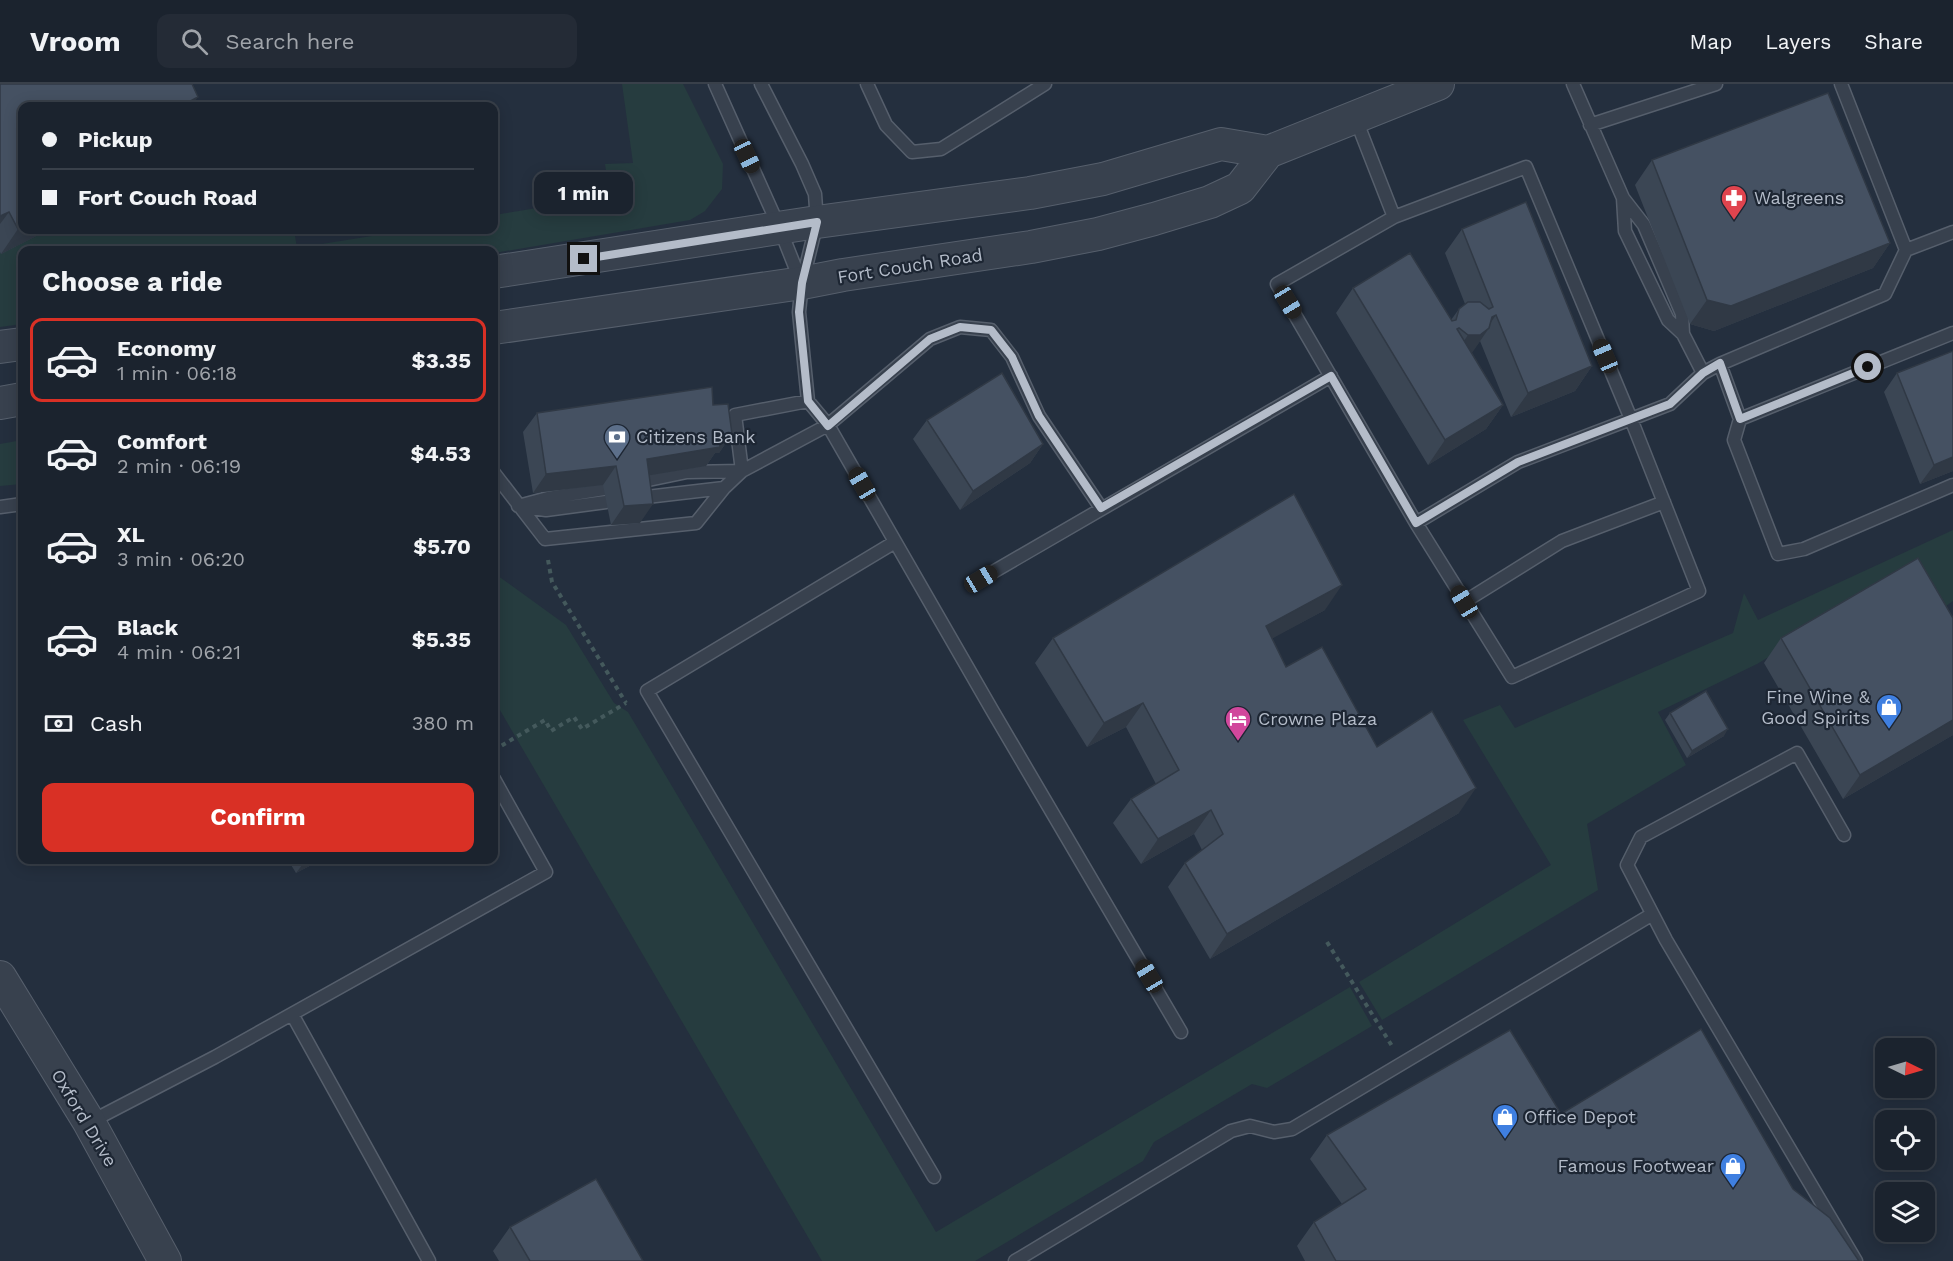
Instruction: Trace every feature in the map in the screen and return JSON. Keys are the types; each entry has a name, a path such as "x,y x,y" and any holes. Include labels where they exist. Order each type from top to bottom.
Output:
{"street":[{"path":"498,271 817,222 1041,191 1103,179 1221,144 1268,152 1355,117 1395,96 1438,84"},
{"name":"Fort Couch Road","path":"498,327 802,283 1031,247 1098,234 1210,202 1240,188 1268,152"},
{"path":"0,347 18,345"},
{"path":"0,403 18,400"},
{"name":"Oxford Drive","path":"0,977 89,1122 165,1261"}],"lane":[{"path":"715,84 802,283"},
{"path":"761,84 815,194 817,222 802,283 799,312 808,401 828,426 1181,1032"},
{"path":"867,84 886,125 912,152 941,149 1045,84"},
{"path":"1573,84 1623,198 1644,225 1683,314 1683,334"},
{"path":"1590,125 1716,84"},
{"path":"1841,84 1906,250"},
{"path":"1355,117 1394,217"},
{"path":"1526,167 1700,591 1512,677 1416,523 1331,376 1277,284 1394,217 1526,167"},
{"path":"1623,198 1625,231 1668,320 1683,334 1703,373"},
{"path":"1416,523 1518,462 1670,404 1703,373 1720,363 1885,294 1906,250 1953,232"},
{"path":"498,478 544,539 696,523 724,488 742,471 828,426 930,339 960,327 991,330 1012,357 1039,416 1101,508"},
{"path":"1740,419 1953,333"},
{"path":"1720,363 1740,419 1734,440 1778,554 1804,549 1953,485"},
{"path":"981,579 1331,376"},
{"path":"742,471 735,415 808,401"},
{"path":"633,483 687,472 742,471"},
{"path":"636,498 724,488"},
{"path":"518,506 548,498 604,489"},
{"path":"518,506 546,510 606,502"},
{"path":"1464,602 1562,541 1664,502"},
{"path":"0,507 18,505"},
{"path":"895,542 647,691 934,1177"},
{"path":"1844,835 1797,753 1641,837 1627,865 1651,915 1856,1261"},
{"path":"89,1122 215,1057 546,872 498,786"},
{"path":"1015,1261 1231,1131 1250,1126 1274,1132 1292,1129 1651,915"},
{"path":"291,1014 429,1261"}],"path":[{"path":"544,539 552,582 626,704"},
{"path":"498,748 545,720 551,730 574,717 582,729 647,691"},
{"path":"1327,942 1377,1023"}],"green space":[{"path":"622,84 683,84 723,164 722,189 705,211 690,220 498,252 498,246 309,246 384,234 498,234 498,214 610,196 605,164 633,163"},
{"path":"40,234 295,234 297,246 18,246 18,325 0,327 0,252"},
{"path":"18,441 18,484 0,486 0,444"},
{"path":"1953,530 1953,601 1920,625 1894,582 1757,664 1658,712 1686,765 1587,824 1598,890 1382,1020 1359,982 1551,865 1463,720 1500,705 1515,728 1733,633 1744,593 1758,620"},
{"path":"498,576 566,625 614,703 628,712 936,1232 1350,987 1372,1026 1267,1088 1252,1084 1154,1142 1143,1161 975,1261 822,1261 498,707"}],"building":[{"path":"0,84 192,84 198,97 189,102 18,102 18,229 9,212 0,216"},
{"name":"Walgreens","path":"1828,93 1890,243 1731,306 1707,300 1652,160"},
{"path":"1526,202 1592,366 1528,393 1496,315 1492,317 1489,328 1480,335 1468,335 1459,328 1457,329 1503,405 1445,440 1353,288 1410,253 1452,321 1456,320 1459,309 1468,302 1480,302 1489,309 1493,307 1462,229"},
{"path":"1953,351 1953,457 1934,465 1897,373"},
{"path":"1002,373 1043,444 973,491 927,420"},
{"name":"Citizens Bank","path":"712,387 713,405 728,404 732,434 719,435 720,447 647,459 653,504 624,506 616,466 546,474 537,413"},
{"name":"Crowne Plaza","path":"1294,494 1342,585 1266,626 1286,667 1322,647 1377,747 1432,711 1476,788 1227,934 1185,863 1223,834 1211,810 1158,839 1131,799 1179,770 1143,703 1104,723 1053,638"},
{"path":"1918,558 1953,618 1953,720 1860,775 1781,638"},
{"path":"1706,691 1728,729 1692,751 1670,713"},
{"path":"1701,1029 1793,1189 1830,1218 1859,1261 1336,1261 1314,1222 1366,1189 1327,1135 1510,1030 1561,1114"},
{"path":"596,1179 643,1261 530,1261 510,1227"}],"place":[{"name":"Walgreens","path":"1734,221"},
{"name":"Citizens Bank","path":"617,460"},
{"name":"Fine Wine & Good Spirits","path":"1889,730"},
{"name":"Crowne Plaza","path":"1238,742"},
{"name":"Office Depot","path":"1505,1140"},
{"name":"Famous Footwear","path":"1733,1189"}],"route":[{"path":"584,259 817,222 802,283 799,312 808,401 828,426 930,339 960,327 991,330 1012,357 1039,416 1101,508 1331,376 1416,523 1518,462 1670,404 1703,373 1720,363 1740,419 1868,367"}]}
